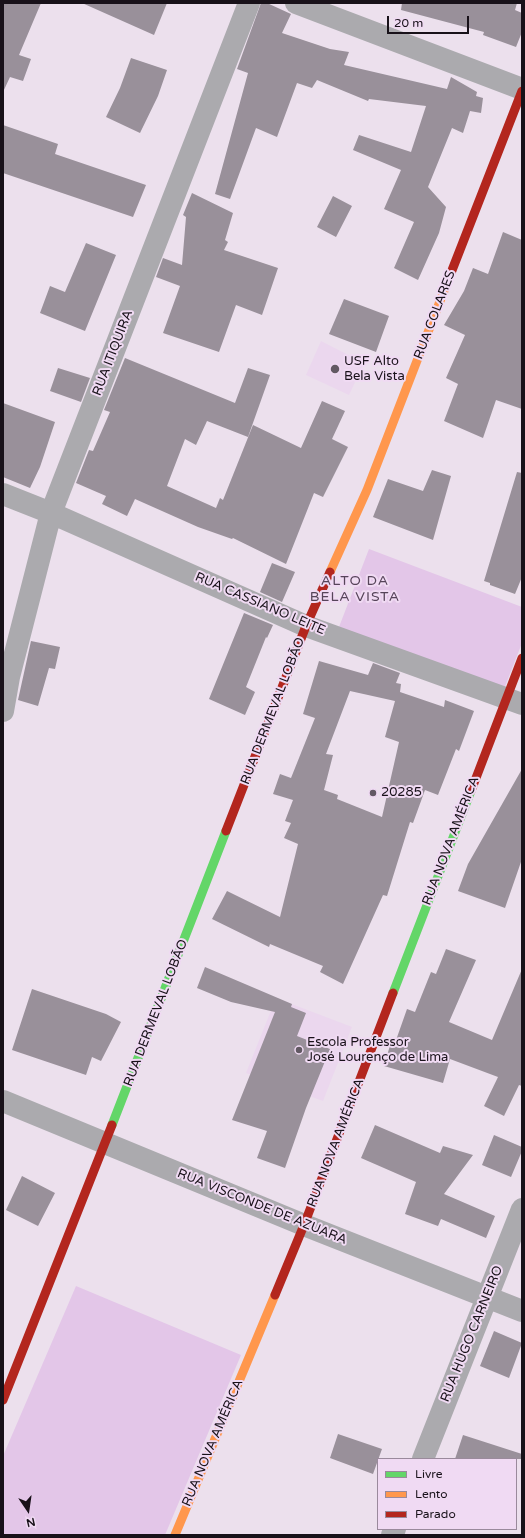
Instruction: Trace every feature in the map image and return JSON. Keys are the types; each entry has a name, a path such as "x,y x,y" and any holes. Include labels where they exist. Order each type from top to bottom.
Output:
{"street":[{"name":"RUA ITIQUIRA","path":"3,711 11,669 51,512 249,3"},
{"path":"296,3 522,90"},
{"name":"RUA COLARES","path":"306,626 367,490 522,90"},
{"name":"RUA CASSIANO LEITE","path":"3,494 51,512 306,626 514,701"},
{"name":"RUA DERMEVAL LOBÃO","path":"3,1400 106,1143 306,626"},
{"name":"RUA NOVA AMÉRICA","path":"175,1535 304,1225 514,701 522,658"},
{"name":"RUA VISCONDE DE AZUARA","path":"3,1101 304,1225 522,1311"},
{"name":"RUA HUGO CARNEIRO","path":"422,1458 522,1209"}],"shaded area":[{"name":"USF Alto Bela Vista","path":"321,341 364,363 349,395 306,375"},
{"path":"369,549 522,607 522,643 504,689 339,627"},
{"name":"Escola Professor José Lourenço de Lima","path":"276,998 352,1027 323,1101 246,1073"},
{"path":"76,1286 241,1355 165,1535 3,1535 3,1456"}],"building":[{"path":"3,3 41,3 19,55 31,59 23,81 10,77 3,92"},
{"path":"82,3 167,3 154,35"},
{"path":"261,3 267,3 291,14 282,33 330,49 349,52 344,65 447,89 451,77 477,92 476,96 483,98 481,113 470,111 463,133 452,128 428,187 446,207 439,233 418,280 394,268 414,222 384,209 401,170 353,150 359,135 411,152 426,106 369,99 368,101 317,80 312,88 297,83 277,137 256,128 230,199 215,194 248,73 237,69"},
{"path":"402,3 517,3 515,10 522,13 522,32 516,47 483,35 484,32 401,10"},
{"path":"131,58 167,70 158,96 140,133 106,117 120,88"},
{"path":"3,125 58,144 55,154 146,185 133,217 3,173"},
{"path":"192,193 233,213 225,240 228,242 224,250 278,268 262,315 236,305 219,352 163,333 180,286 156,277 163,258 182,265 186,217 183,215"},
{"path":"333,196 352,206 336,237 317,227"},
{"path":"503,232 522,240 522,409 496,400 483,438 444,421 458,384 446,378 465,335 444,325 464,291 473,268 488,274"},
{"path":"86,243 116,255 85,331 40,313 50,286 65,292"},
{"path":"344,299 389,316 376,352 329,334"},
{"path":"125,358 235,403 248,368 270,375 248,437 207,421 196,445 185,439 167,486 216,508 220,498 223,500 253,425 301,448 322,401 345,411 332,439 348,447 323,497 314,493 286,564 233,538 232,539 198,527 135,499 127,516 102,504 106,496 76,483 89,450 93,451 110,412 104,410"},
{"path":"58,368 90,378 81,402 50,391"},
{"path":"3,403 55,422 40,467 30,488 3,477"},
{"path":"432,470 451,476 433,540 373,517 388,479 423,491"},
{"path":"517,472 522,473 522,577 515,594 490,585 490,583 484,581"},
{"path":"272,563 295,572 282,602 260,592"},
{"path":"244,613 273,625 267,638 266,637 246,687 255,692 245,715 209,699"},
{"path":"31,641 60,647 55,669 49,668 38,706 18,700"},
{"path":"319,661 368,675 373,663 400,673 396,683 401,684 400,692 444,707 445,700 474,711 459,751 456,749 438,795 425,790 413,823 410,822 387,896 383,895 343,984 320,972 323,966 270,944 269,947 212,919 227,891 280,917 298,844 284,838 291,823 285,821 293,800 273,794 280,774 291,778 315,718 303,714","holes":["350,691 395,701 385,737 399,742 382,817 337,799 338,795 324,790 333,755 326,754"]},
{"path":"522,769 522,859 505,908 458,891 468,864"},
{"path":"446,949 476,960 449,1022 492,1040 522,969 522,1086 519,1085 504,1116 484,1106 498,1077 450,1059 443,1083 384,1066 391,1042 395,1043 407,1009 415,1012 431,972 436,974"},
{"path":"205,967 292,1004 291,1007 306,1013 297,1036 330,1049 306,1108 285,1168 257,1158 267,1131 232,1120 275,1012 231,1002 197,988"},
{"path":"32,989 106,1014 121,1022 101,1061 92,1057 86,1075 12,1050"},
{"path":"375,1125 440,1153 443,1146 473,1155 444,1194 495,1216 486,1238 441,1219 438,1226 405,1214 416,1182 361,1158"},
{"path":"494,1135 522,1147 522,1151 511,1177 482,1165"},
{"path":"22,1176 55,1193 38,1226 6,1210"},
{"path":"494,1331 522,1343 509,1378 480,1366"},
{"path":"338,1434 382,1449 379,1458 377,1458 373,1474 330,1458"},
{"path":"463,1435 522,1454 522,1459 455,1458"}],"traffic: fast":[{"path":"393,993 471,791"},
{"path":"112,1125 226,831"}],"traffic: slow":[{"path":"330,572 367,490 449,278"},
{"path":"175,1535 275,1295"}],"traffic: jam":[{"path":"449,278 522,91"},
{"path":"226,831 306,626 330,572"},
{"path":"471,791 522,658"},
{"path":"275,1295 304,1225 393,993"},
{"path":"3,1400 112,1125"}],"place":[{"name":"USF Alto Bela Vista","path":"335,369"},
{"name":"20285","path":"373,793"},
{"name":"Escola Professor José Lourenço de Lima","path":"299,1050"}],"district":[{"name":"ALTO DA BELA VISTA","path":"355,590"}]}
